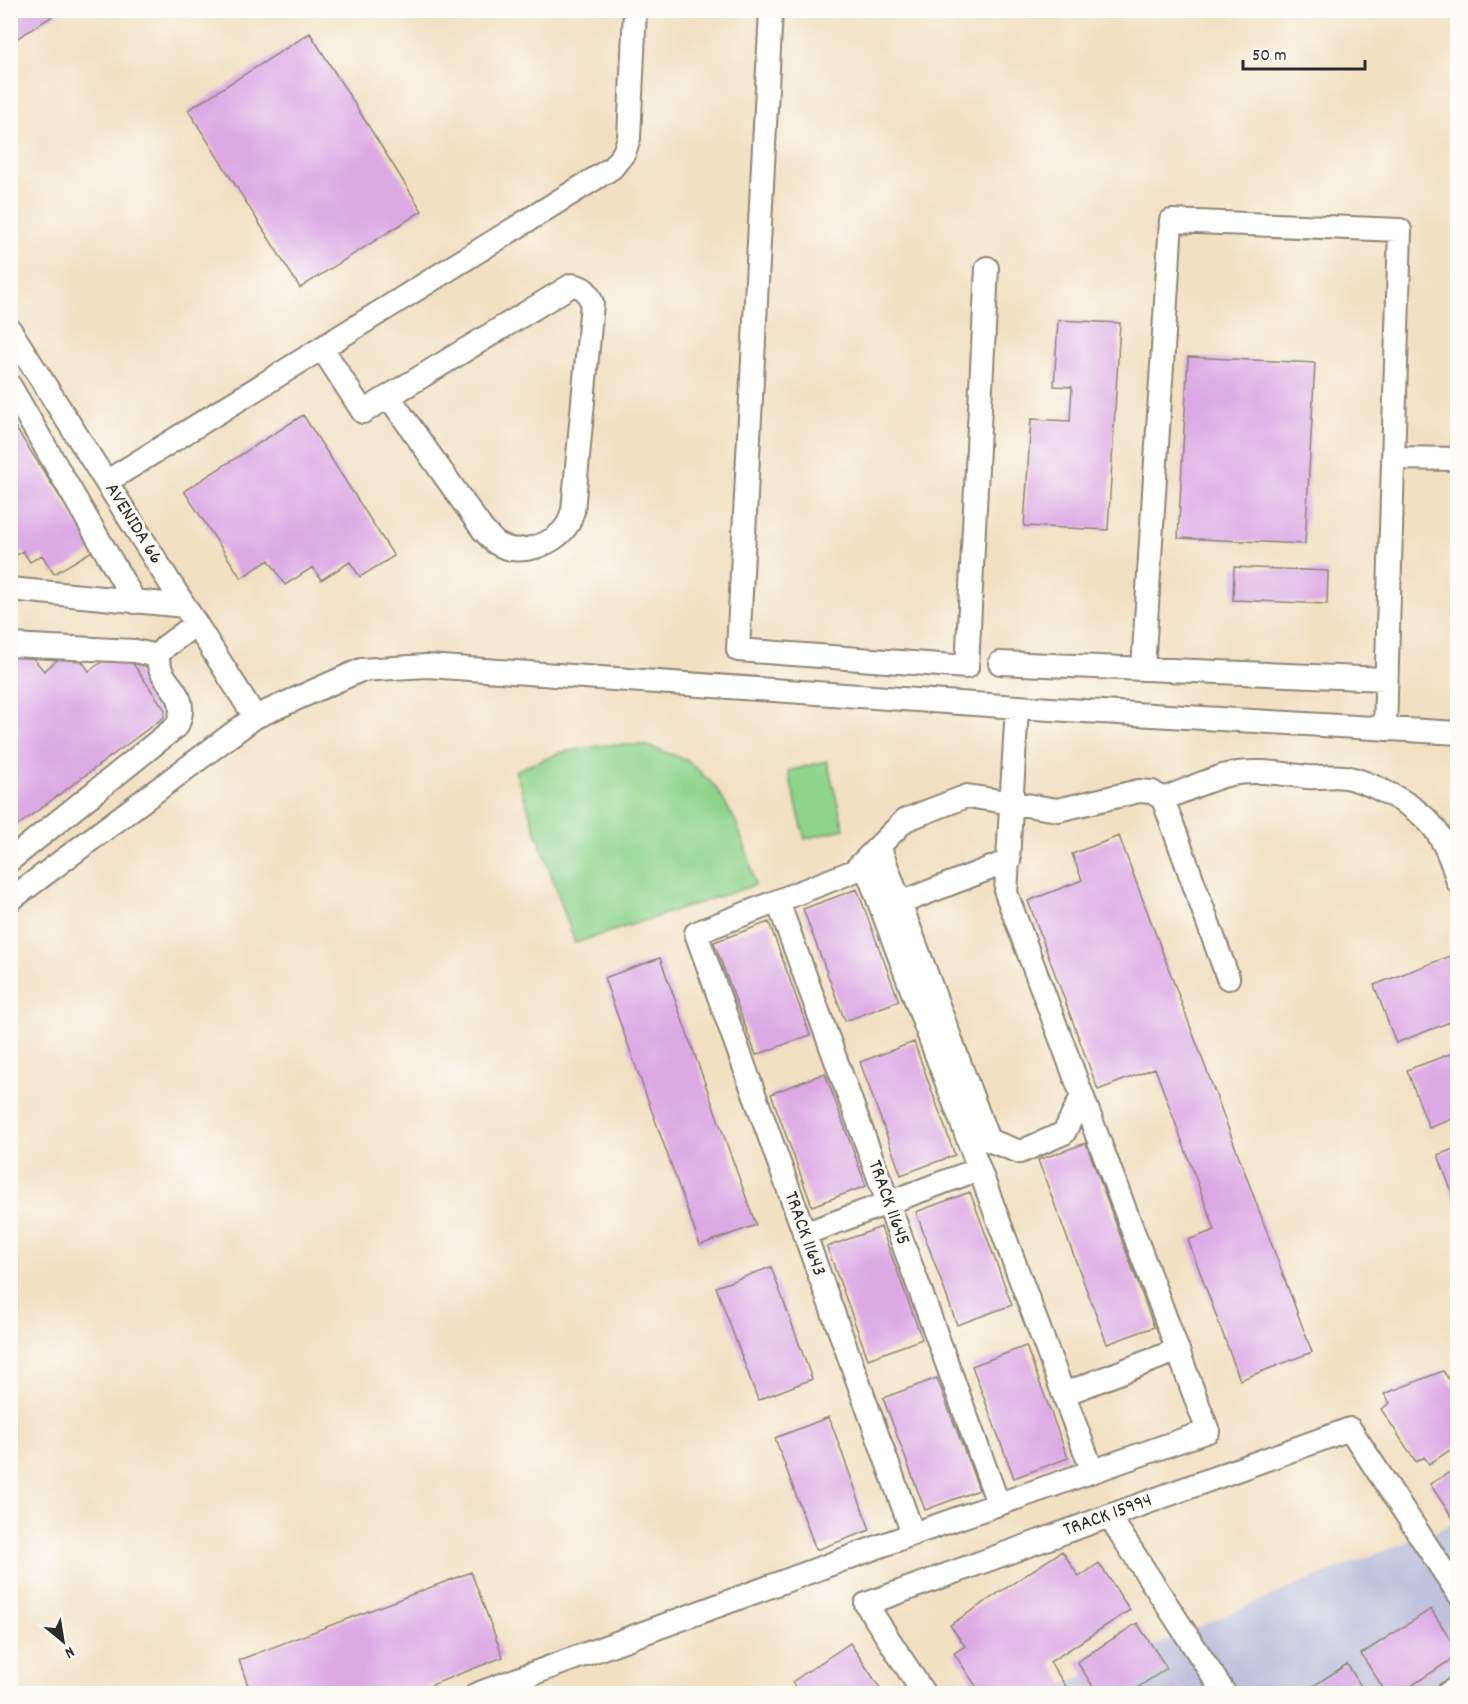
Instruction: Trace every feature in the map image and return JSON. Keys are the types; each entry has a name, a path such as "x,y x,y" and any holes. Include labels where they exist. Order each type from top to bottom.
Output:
{"street":[{"path":"106,482 612,168 624,153 629,138 635,10"},
{"path":"771,10 738,650 967,667 987,268"},
{"path":"1143,669 1171,221 1400,230 1385,729"},
{"path":"322,348 363,412 572,285 587,290 592,303 573,511 567,525 555,538 535,548 512,549 497,544 483,530 389,397"},
{"name":"AVENIDA 66","path":"10,330 255,717"},
{"path":"10,386 135,602"},
{"path":"1393,458 1458,459"},
{"path":"10,589 135,602 190,615 158,656 162,676 178,695 182,704 182,715 177,726 10,860"},
{"path":"10,645 135,651 158,656"},
{"path":"1000,663 1386,679"},
{"path":"10,900 255,717 361,670 427,666 1017,707 1458,733"},
{"path":"477,1694 998,1503 1208,1431 1006,893 1017,707"},
{"path":"1163,799 1228,775 1252,771 1310,777 1343,777 1370,785 1408,803 1427,818 1442,839 1458,882"},
{"path":"778,902 854,871 905,820 967,796 1058,810 1139,791 1152,792 1163,799 1228,978"},
{"path":"871,854 900,903 988,1140 1020,1152 1064,1133 1082,1096"},
{"path":"871,854 979,1169 1092,1470"},
{"path":"900,903 1009,861"},
{"name":"TRACK 11643","path":"778,902 696,933 913,1534"},
{"name":"TRACK 11645","path":"778,902 998,1503"},
{"path":"804,1234 979,1169"},
{"path":"1064,1394 1178,1350"},
{"name":"TRACK 15994","path":"924,1694 866,1604 1350,1429 1458,1593"},
{"path":"1109,1516 1225,1694"},
{"path":"1447,1694 1458,1687"}],"shaded area":[{"path":"1457,1523 1457,1693 1041,1694 1321,1575"}],"green space":[{"path":"605,745 645,745 687,760 715,786 735,820 749,858 755,885 575,943 515,771 562,752"},
{"path":"827,761 844,829 805,839 788,771"}],"building":[{"path":"10,10 58,10 59,12 10,43"},
{"path":"310,33 422,211 300,288 188,110"},
{"path":"1058,320 1120,323 1108,530 1024,526 1031,419 1070,421 1072,387 1054,386"},
{"path":"1188,357 1315,363 1305,544 1178,538"},
{"path":"303,415 394,556 360,577 350,562 321,580 313,567 285,585 269,560 241,578 184,491"},
{"path":"10,419 94,550 54,574 42,555 30,562 23,551 10,559"},
{"path":"1234,567 1328,571 1327,604 1233,600"},
{"path":"116,652 125,652 165,710 164,717 10,831 10,659 15,656 33,658 44,671 59,659 81,660 89,671"},
{"path":"1119,836 1312,1352 1240,1380 1188,1240 1215,1230 1155,1068 1098,1090 1028,901 1082,880 1072,854"},
{"path":"857,889 899,1001 845,1021 803,909"},
{"path":"769,922 810,1035 756,1055 714,942"},
{"path":"1458,953 1458,1019 1396,1043 1374,985"},
{"path":"660,958 756,1225 700,1245 604,978"},
{"path":"914,1042 955,1155 901,1175 860,1062"},
{"path":"1458,1051 1458,1117 1429,1128 1407,1070"},
{"path":"825,1073 866,1186 812,1206 771,1094"},
{"path":"1086,1143 1154,1327 1107,1344 1038,1160"},
{"path":"1458,1147 1458,1206 1457,1206 1438,1155"},
{"path":"970,1192 1012,1305 957,1325 916,1212"},
{"path":"881,1227 922,1339 868,1359 827,1247"},
{"path":"771,1267 812,1379 758,1400 716,1287"},
{"path":"1026,1346 1068,1458 1014,1478 972,1366"},
{"path":"1443,1371 1458,1393 1458,1445 1429,1464 1424,1457 1416,1462 1381,1409 1390,1403 1384,1394"},
{"path":"937,1378 979,1490 925,1510 883,1398"},
{"path":"829,1417 870,1530 816,1550 775,1438"},
{"path":"1458,1467 1458,1526 1430,1484"},
{"path":"1062,1551 1079,1577 1099,1563 1130,1610 1050,1662 1071,1694 981,1694 954,1653 965,1646 950,1625"},
{"path":"471,1572 503,1657 409,1694 251,1694 239,1660"},
{"path":"1431,1609 1458,1651 1458,1655 1399,1694 1387,1694 1361,1654"},
{"path":"1137,1623 1167,1668 1128,1694 1098,1694 1077,1662"},
{"path":"850,1643 884,1694 799,1694 792,1682"},
{"path":"1347,1664 1366,1694 1301,1694"},
{"path":"1175,1686 1179,1694 1163,1694"}]}
